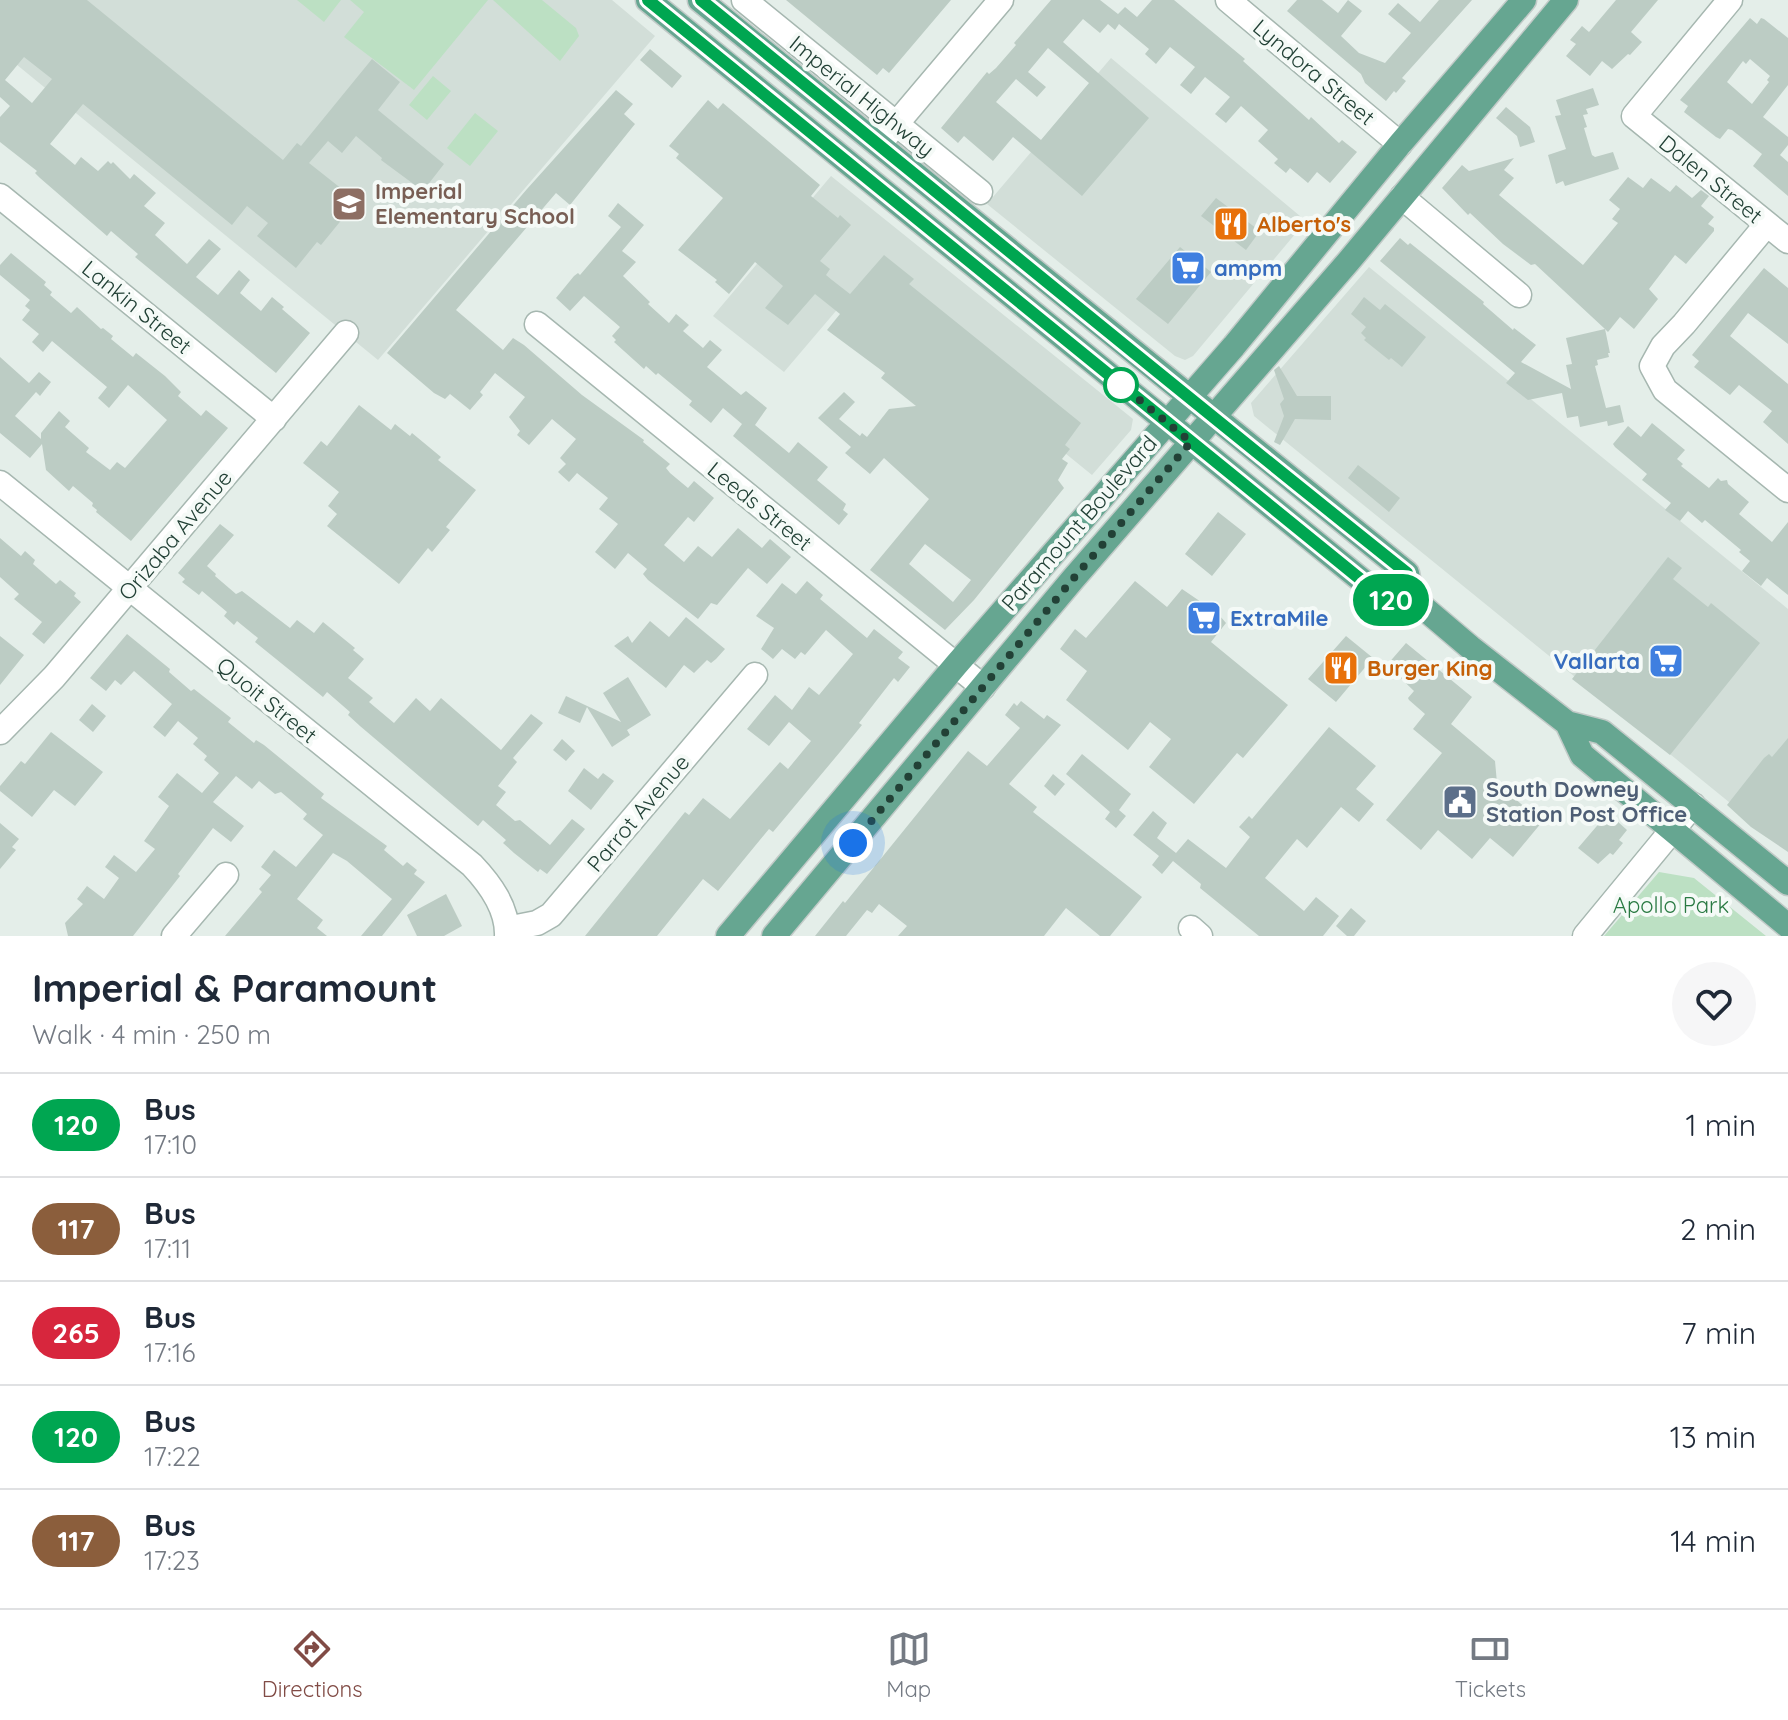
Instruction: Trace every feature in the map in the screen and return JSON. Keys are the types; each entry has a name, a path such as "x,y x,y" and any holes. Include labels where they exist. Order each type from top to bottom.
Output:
{"main road":[{"name":"Imperial Highway","path":"648,0 1386,600 1412,598"},
{"name":"Imperial Highway","path":"700,0 1407,573 1412,598 1567,723 1602,732 1788,883"},
{"name":"Paramount Boulevard","path":"728,936 956,665 1234,346 1400,144 1524,0"},
{"name":"Paramount Boulevard","path":"774,936 1566,0"},
{"name":"Imperial Highway","path":"1567,723 1582,755 1788,926"}],"street":[{"path":"879,144 1001,0"},
{"name":"Dalen Street","path":"1730,0 1634,116 1788,241"},
{"name":"Imperial Highway","path":"746,1 980,192"},
{"name":"Lyndora Street","path":"1240,4 1400,144"},
{"name":"Lankin Street","path":"0,196 274,419"},
{"path":"1402,197 1519,295"},
{"path":"1767,224 1663,346 1652,366 1665,390 1788,490"},
{"name":"Leeds Street","path":"537,324 983,687"},
{"name":"Orizaba Avenue","path":"0,732 54,677 346,333"},
{"name":"Quoit Street","path":"0,483 472,865 496,896 507,932"},
{"name":"Parrot Avenue","path":"507,932 537,923 551,915 755,675"},
{"path":"1585,936 1693,805"},
{"path":"174,936 226,875"}],"shaded area":[{"name":"Imperial Elementary School","path":"0,0 612,0 655,36 378,360 0,51"},
{"path":"1111,58 1306,221 1193,356 1185,360 1175,356 987,204"},
{"path":"831,176 1133,419 1131,430 1092,475 858,285 784,372 713,316"},
{"path":"1369,267 1788,609 1788,850 1254,416 1251,403"}],"green space":[{"path":"297,0 341,0 324,22"},
{"path":"350,0 488,0 414,90 344,37 364,12"},
{"path":"493,0 542,0 576,28 579,36 560,61"},
{"path":"433,76 451,91 427,120 409,105"},
{"path":"475,113 498,131 470,166 447,148"},
{"name":"Apollo Park","path":"1659,872 1694,878 1766,936 1604,936"}],"building":[{"path":"0,0 87,0 283,160 297,143 301,146 372,59 400,82 378,110 444,164 423,191 381,160 356,136 342,153 328,141 309,163 357,201 321,245 317,242 296,268 257,236 268,223 247,206 232,225 83,104 50,144 75,165 81,157 98,171 108,161 130,179 134,174 156,193 144,206 165,223 155,235 187,264 209,239 221,249 196,277 218,295 239,270 250,280 240,293 261,311 272,297 310,333 276,373 135,257 138,254 111,231 107,236 40,178 35,173 37,171 0,142 0,117 10,106 0,97","holes":["24,57 52,79 32,103 5,80"]},
{"path":"786,0 951,0 889,73 883,68 877,75"},
{"path":"1051,0 1100,0 1118,14 1125,7 1137,17 1152,0 1174,0 1245,59 1243,61 1309,120 1311,117 1339,143 1342,140 1357,152 1330,183 1317,172 1308,183 1290,168 1286,173 1274,163 1278,159 1258,141 1268,130 1241,106 1226,123 1215,114 1230,97 1205,77 1191,94 1180,85 1195,67 1170,47 1156,64 1145,54 1149,49 1119,24 1115,30 1108,24 1100,33 1083,19 1063,42 1149,118 1082,196 1013,137 993,161 964,136 958,143 941,128 987,72 989,74 996,68 1016,45 1014,43","holes":["1048,48 1089,83 1041,140 996,102 1016,79 1037,97 1046,87 1028,72"]},
{"path":"1297,0 1322,0 1338,13 1348,0 1362,11 1341,36 1359,53 1385,63 1411,33 1388,14 1398,3 1420,22 1439,0 1472,0 1402,78 1406,81 1386,101 1365,83 1361,74 1287,11"},
{"path":"1616,0 1658,0 1631,32 1642,42 1612,69 1602,61 1590,76 1566,56 1576,44 1570,40 1582,26 1589,32"},
{"path":"1750,18 1757,24 1761,18 1764,19 1788,38 1788,85 1763,117 1788,137 1788,145 1780,155 1788,162 1788,196 1753,166 1762,154 1732,130 1728,129 1720,139 1716,137 1684,112 1688,106 1680,100","holes":["1750,59 1770,76 1769,82 1752,104 1727,82 1743,61 1746,64"]},
{"path":"650,49 682,76 672,88 640,60"},
{"path":"1593,88 1599,105 1586,109 1588,114 1583,115 1592,155 1595,157 1613,152 1619,169 1565,186 1563,181 1556,184 1548,155 1566,149 1555,116 1561,115 1556,100"},
{"path":"616,90 633,104 624,114 635,124 570,205 556,193 456,310 503,350 513,338 524,345 582,395 644,440 670,464 666,468 670,473 688,488 694,481 714,498 694,522 688,517 664,545 684,562 698,546 712,557 738,528 762,548 770,539 791,557 767,584 748,568 717,605 711,603 698,619 648,580 643,574 647,569 628,553 615,569 595,552 618,524 599,509 608,498 577,473 569,482 558,472 566,464 560,458 576,439 552,419 529,445 517,435 520,431 509,417 525,397 495,373 470,410 450,394 445,399 434,393 387,353"},
{"path":"708,100 718,109 723,103 820,185 811,196 851,225 820,261 830,269 826,275 850,294 884,255 914,279 909,284 1081,423 1065,445 1070,449 1062,459 1068,463 1058,480 1064,488 974,600 945,630 870,570 929,499 884,458 870,474 845,453 851,447 818,418 844,392 855,402 839,419 860,436 862,433 867,437 889,409 916,406 881,378 885,373 827,330 840,314 815,294 788,325 765,308 783,286 755,262 729,294 715,282 717,280 678,250 723,198 676,158 679,154 669,146","holes":["925,544 971,580 953,602 909,564"]},
{"path":"1506,107 1530,127 1535,142 1520,147 1517,136 1496,118"},
{"path":"1514,158 1504,170 1514,178 1499,195 1583,265 1618,223 1612,219 1620,209 1609,200 1628,177 1643,188 1651,178 1670,192 1676,185 1692,198 1701,190 1709,196 1701,206 1714,217 1708,224 1714,231 1686,264 1675,255 1649,289 1658,299 1634,329 1620,317 1608,332 1535,264 1531,265 1503,244 1442,188 1462,165 1469,171"},
{"name":"Alberto's","path":"1216,198 1260,231 1246,250 1201,216"},
{"path":"618,203 644,225 622,251 636,262 623,276 669,323 676,314 689,325 683,331 703,348 710,340 722,350 707,367 741,395 746,391 767,408 755,425 789,453 798,442 828,467 817,480 846,504 843,510 848,514 839,525 733,436 742,424 723,408 711,423 689,405 692,401 658,373 656,375 646,366 644,369 614,342 616,340 612,336 620,327 584,296 570,311 556,298 621,227 608,216"},
{"path":"1400,238 1408,245 1410,243 1484,302 1513,330 1536,345 1521,362 1571,389 1566,365 1572,364 1566,338 1605,329 1609,357 1597,360 1598,365 1595,366 1606,408 1620,405 1624,422 1608,426 1607,421 1580,427 1578,416 1567,418 1562,393 1528,400 1506,383 1515,373 1380,261"},
{"path":"1180,247 1211,272 1168,324 1136,299"},
{"path":"11,253 46,282 44,285 52,292 50,295 71,313 77,307 133,357 136,353 165,376 181,392 178,396 201,416 206,410 228,428 131,541 96,512 93,503 73,486 69,491 46,470 42,444 30,458 0,433 0,357 29,383 39,372 51,382 40,396 36,392 15,416 41,439 41,433 59,411 70,421 65,427 89,448 86,452 110,470 117,462 125,468 167,420 128,385 109,408 98,398 107,387 52,341 43,352 32,342 39,334 22,320 30,310 25,306 30,300 0,275 0,265"},
{"path":"1764,268 1788,288 1788,344 1748,313 1730,336 1788,384 1788,444 1763,422 1772,411 1739,385 1730,395 1694,367 1699,361 1692,355"},
{"path":"1364,297 1380,310 1385,304 1426,337 1402,367 1364,340 1366,338 1361,333 1366,327 1351,314"},
{"path":"1279,366 1297,396 1331,396 1331,420 1295,419 1280,445 1274,442 1284,416 1280,404 1284,399 1274,370"},
{"path":"359,405 391,430 395,424 410,436 412,433 441,457 438,460 476,490 446,527 450,530 432,552 428,548 399,584 327,526 337,514 328,506 339,492 303,463 321,441 327,446"},
{"path":"1652,423 1685,450 1677,459 1683,464 1681,466 1709,488 1718,478 1727,480 1749,502 1739,514 1772,542 1788,522 1788,595 1767,578 1761,586 1742,571 1750,561 1705,520 1702,523 1688,511 1680,521 1665,510 1671,503 1642,480 1647,474 1613,444 1628,426 1641,437"},
{"path":"1358,465 1400,498 1389,512 1348,478"},
{"path":"1218,512 1246,534 1212,576 1185,554"},
{"path":"220,524 234,535 207,566 215,576 236,594 242,591 290,628 297,620 314,633 323,622 355,648 353,650 364,659 348,678 373,698 369,702 394,723 416,698 430,711 441,698 501,750 531,714 543,723 513,758 517,762 498,786 506,792 496,805 550,845 572,819 585,829 547,874 540,869 538,872 514,853 503,843 506,840 483,820 478,826 360,726 348,715 350,712 327,692 323,697 255,642 258,638 237,621 234,625 224,616 227,612 202,591 199,595 182,582 185,579 178,573"},
{"path":"0,538 21,556 25,551 35,560 33,564 56,584 60,580 76,593 74,596 81,602 44,644 32,634 42,622 14,599 19,594 0,577"},
{"name":"Vallarta","path":"1668,557 1682,568 1673,579 1708,607 1711,603 1760,643 1670,755 1572,679"},
{"path":"807,581 823,595 820,599 867,638 874,629 903,652 898,658 910,667 898,682 894,678 840,752 773,832 769,829 718,891 703,879 657,936 585,936 685,812 689,815 703,798 730,819 780,762 788,769 811,741 789,722 769,746 747,729 775,695 792,710 809,687 819,695 853,654 826,630 805,655 801,652 795,659 782,649 773,659 761,649 774,628 756,616 782,583 796,594"},
{"path":"1135,581 1167,607 1182,589 1204,604 1207,601 1226,623 1211,642 1288,705 1243,758 1237,753 1194,804 1149,767 1171,739 1150,722 1128,750 1066,700 1087,671 1060,649 1075,629 1086,638"},
{"path":"686,617 725,649 711,663 707,660 694,673 684,665 666,688 614,646 628,636 632,643 650,621 669,637"},
{"path":"127,634 170,669 169,672 191,691 194,689 231,718 228,722 254,743 256,740 264,745 324,794 321,798 387,846 384,850 403,866 407,862 417,870 414,874 425,882 382,936 361,936 392,899 333,853 297,899 323,920 317,928 327,936 225,936 262,892 259,889 271,875 261,867 274,850 296,867 323,835 303,819 307,814 281,792 275,794 259,781 252,789 236,776 213,802 244,826 231,842 213,828 133,936 68,936 65,923 83,904 77,899 87,886 104,899 119,878 105,867 114,855 136,872 155,849 144,841 169,806 158,797 177,773 202,793 219,773 204,760 207,756 193,744 198,738 178,721 165,737 153,727 172,704 134,671 121,685 115,680 106,691 90,678"},
{"path":"0,636 24,655 0,685"},
{"name":"Burger King","path":"1346,636 1373,658 1336,702 1308,679"},
{"name":"South Downey Station Post Office","path":"1406,643 1472,697 1451,724 1495,761 1497,783 1542,822 1513,857 1490,838 1472,859 1438,830 1421,850 1386,820 1442,753 1413,729 1425,714 1408,698 1414,691 1387,665"},
{"path":"628,677 651,715 627,730 630,735 612,747 587,707 580,723 558,713 566,696 621,722 603,693"},
{"path":"1021,701 1044,719 1047,715 1061,725 1009,784 1037,807 1033,812 1142,897 1110,936 1100,936 1066,908 1044,936 898,936 907,926 879,904 872,913 867,910 846,936 815,936 968,751 987,766 1020,728 1005,715 1014,703 1017,706"},
{"path":"92,704 106,716 93,732 79,720"},
{"path":"1329,727 1376,766 1356,789 1374,804 1359,822 1341,807 1307,848 1297,839 1265,878 1304,911 1316,897 1339,916 1323,936 1259,936 1200,888 1201,884 1173,861 1162,874 1152,865 1159,856 1133,835 1153,811 1167,823 1157,838 1176,853 1188,839 1226,868 1250,837 1239,827 1249,816 1252,819"},
{"path":"51,732 103,772 75,806 54,790 32,817 0,791 0,786 21,761 25,764"},
{"path":"1788,738 1788,852 1751,827 1727,805 1764,758 1769,754 1772,757"},
{"path":"562,739 575,751 566,761 553,750"},
{"path":"1082,754 1131,794 1119,810 1126,816 1116,828 1105,819 1110,812 1066,774"},
{"path":"584,768 598,779 603,773 614,781 591,810 568,791"},
{"path":"1053,774 1065,784 1055,796 1044,786"},
{"path":"1608,813 1627,830 1619,840 1623,843 1613,855 1610,853 1598,864 1578,848"},
{"path":"0,823 19,839 12,847 16,850 0,869"},
{"path":"446,894 462,926 444,936 417,936 407,915"},
{"path":"1351,908 1366,921 1354,936 1347,936 1336,926"}],"bus line":[{"name":"120","path":"648,0 1386,600 1412,598 1407,573 701,0"}],"place":[{"name":"Imperial Elementary School","path":"349,204"},
{"name":"Alberto's","path":"1231,224"},
{"name":"ampm","path":"1188,268"},
{"name":"ExtraMile","path":"1204,618"},
{"name":"Vallarta","path":"1666,661"},
{"name":"Burger King","path":"1341,668"},
{"name":"South Downey Station Post Office","path":"1460,802"}],"route":[{"path":"853,843 1191,442 1121,385"}]}
